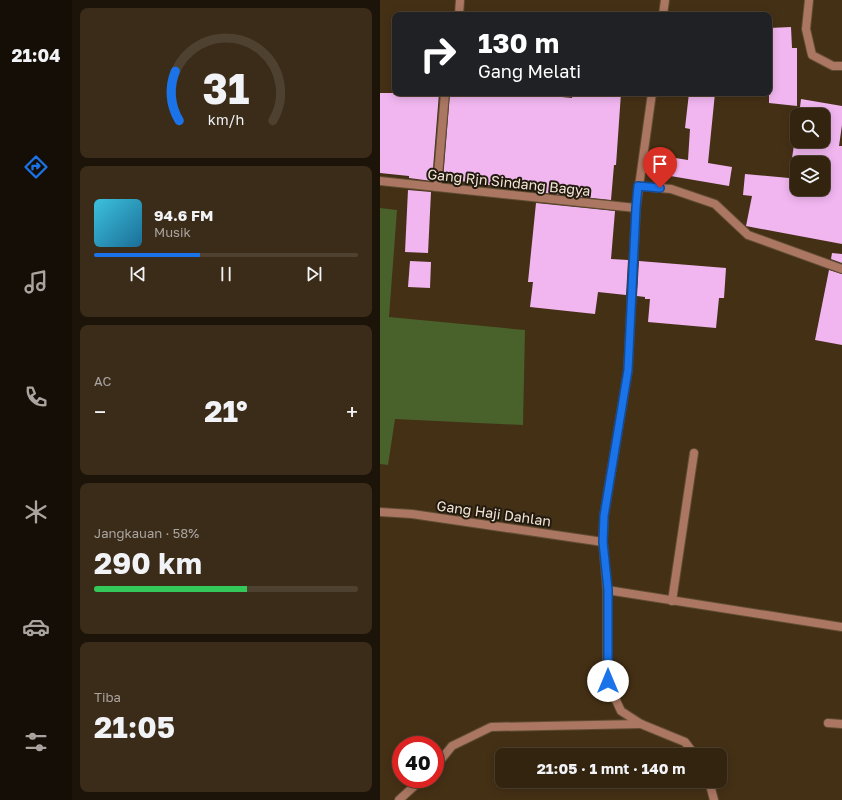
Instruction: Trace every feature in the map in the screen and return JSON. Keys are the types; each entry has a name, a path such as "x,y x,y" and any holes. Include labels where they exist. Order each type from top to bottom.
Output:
{"street":[{"path":"459,12 460,0"},
{"path":"663,12 665,0"},
{"path":"809,0 806,29 812,55 833,66 842,66"},
{"path":"437,187 445,96"},
{"path":"652,96 636,208 628,370 604,516 603,542 608,590 608,681 621,711 642,724 685,742 690,748"},
{"name":"Gang Rjn Sindang Bagya","path":"380,181 636,208"},
{"path":"638,186 671,189 715,204 748,235 842,269"},
{"path":"672,601 694,453"},
{"name":"Gang Haji Dahlan","path":"380,512 425,516 603,542"},
{"path":"608,590 842,627"},
{"path":"828,723 842,724"},
{"path":"444,756 452,746 491,727 642,724"},
{"path":"399,800 412,788"},
{"path":"711,788 714,800"}],"green space":[{"path":"380,208 397,210 389,317 525,330 523,425 395,419 388,465 380,464"}],"building":[{"path":"791,27 792,48 797,48 797,106 769,103 769,96 772,96 772,28"},
{"path":"380,93 392,93 392,96 439,96 432,181 409,178 409,176 380,173"},
{"path":"450,96 551,96 572,98 572,96 621,96 616,165 614,165 611,200 536,192 537,188 471,184 471,182 443,180"},
{"path":"689,96 715,96 708,163 732,167 729,186 653,173 656,155 688,160 690,129 685,128"},
{"path":"801,99 842,106 842,125 839,146 842,146 842,244 746,226 752,196 743,195 745,174 789,178 790,171 790,196 830,196 830,156 792,156 794,148 830,148 830,108 800,108"},
{"path":"408,190 431,192 428,253 405,252"},
{"path":"536,203 615,211 611,259 628,260 626,295 598,292 595,314 530,307 533,282 528,282"},
{"path":"832,253 842,254 842,263 831,259"},
{"path":"410,261 431,262 430,288 408,287"},
{"path":"639,261 726,268 724,298 719,298 716,328 648,322 650,299 637,296"},
{"path":"829,270 842,274 842,345 815,340"}],"route":[{"path":"608,681 608,590 603,542 604,516 628,370 638,186 660,188"}]}
